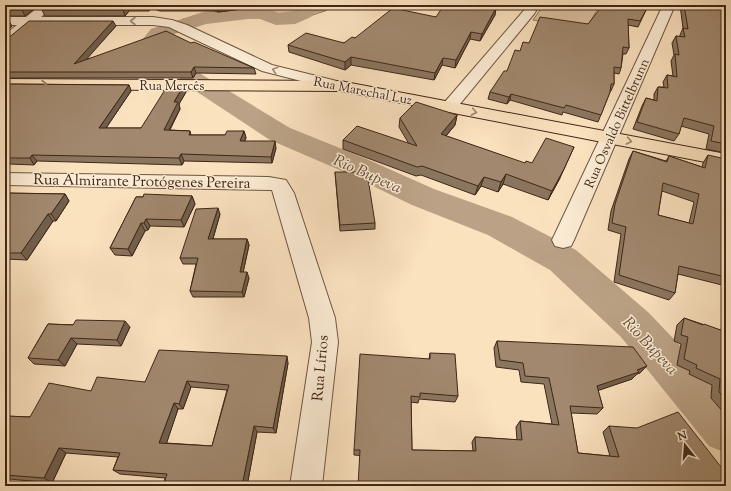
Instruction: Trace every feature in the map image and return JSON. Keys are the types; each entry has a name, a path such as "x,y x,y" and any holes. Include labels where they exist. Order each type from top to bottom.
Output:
{"main road":[{"name":"Rua Mercês","path":"5,84 340,86"},
{"name":"Rua Marechal Luz","path":"340,86 726,160"}],"street":[{"path":"5,41 48,5"},
{"name":"Rua Osvaldo Bittelbrunn","path":"563,240 669,5"},
{"path":"449,107 530,11"},
{"name":"Rua Marechal Luz","path":"5,21 153,22 177,26 267,68 340,86"},
{"name":"Rua Almirante Protógenes Pereira","path":"5,179 269,183 279,185"},
{"name":"Rua Lírios","path":"279,185 284,192 322,318 325,342 306,486"}],"shaded area":[{"path":"284,5 335,5 325,11 294,21 277,21 256,15 193,23 183,19 202,15 286,8"},
{"path":"523,5 600,5 586,29 533,20 540,10 521,7"}],"building":[{"path":"5,5 29,5 22,10 5,10"},
{"path":"47,5 148,6 127,6 123,10 42,10"},
{"path":"156,5 213,5 158,6"},
{"path":"213,5 230,5 216,7"},
{"path":"444,5 476,5 496,8 482,34 471,32 456,60 443,58 435,73 351,57 345,62 288,45 306,33 344,43 352,37 355,38 393,8 436,17"},
{"path":"603,5 646,5 647,8 640,21 628,19 629,48 623,47 621,68 614,67 614,84 611,84 610,92 601,115 566,105 564,108 511,94 509,97 490,92 504,71 507,71 515,50 520,51 523,42 529,43 540,17 588,24"},
{"path":"684,5 726,5 726,144 711,141 714,126 684,118 679,134 637,122 646,98 657,101 658,87 668,88 667,75 677,77 675,54 679,55 676,36 685,37 683,28 688,29"},
{"path":"29,21 113,21 74,64 166,31 191,43 194,42 254,68 194,67 191,72 5,72 5,40"},
{"path":"5,84 129,85 99,128 141,128 168,85 184,85 174,102 178,102 164,130 190,131 189,135 225,135 227,131 244,131 240,141 275,141 271,157 181,154 179,158 32,155 30,158 5,158"},
{"path":"416,102 457,115 441,134 525,163 526,161 532,163 546,138 574,147 552,191 506,174 501,182 484,177 478,186 422,166 417,167 343,140 357,126 417,146 400,118"},
{"path":"633,151 667,162 669,156 705,168 708,155 726,159 726,277 679,266 675,293 619,275 626,227 612,223 615,204","holes":["663,183 699,194 693,224 658,215"]},
{"path":"335,172 367,172 375,223 340,225"},
{"path":"5,193 65,194 51,214 48,214 21,253 5,253"},
{"path":"144,194 192,196 181,220 146,219 144,223 141,223 128,249 110,248 136,197 143,197"},
{"path":"218,208 208,239 247,239 240,272 247,272 242,292 190,291 198,258 180,258 196,209"},
{"path":"684,318 726,332 726,400 719,392 720,379 696,368 697,365 684,359 688,337 681,335"},
{"path":"76,320 125,321 117,340 71,338 58,360 28,358 48,324 73,325"},
{"path":"497,341 633,347 647,366 637,370 639,372 597,386 603,408 570,406 578,453 619,457 609,426 637,428 678,412 726,472 726,486 358,486 360,450 354,450 360,354 430,359 430,353 455,354 458,396 420,393 420,397 411,396 412,450 476,451 475,437 522,440 520,421 559,425 549,378 525,376 523,363 500,360"},
{"path":"159,350 287,356 273,428 254,426 242,486 163,486 167,474 113,470 120,453 59,448 44,478 5,475 5,416 30,417 49,383 91,391 97,377 145,382","holes":["187,381 229,385 212,446 159,443 174,403 179,404"]}],"waterway":[{"name":"Rio Bupeva","path":"325,5 302,9 304,13 295,18 276,19 263,13 248,13 203,18 158,33 149,45 163,51 177,62 193,79 280,134 352,164 423,197 500,226 563,260 635,325 726,429"}]}
